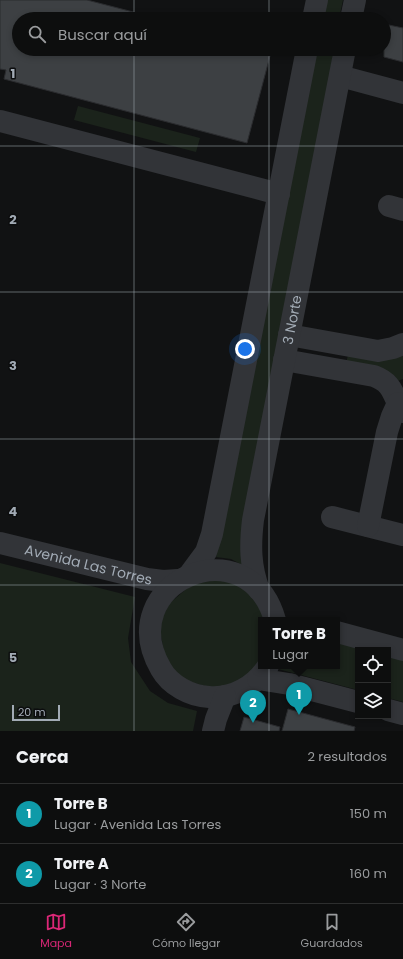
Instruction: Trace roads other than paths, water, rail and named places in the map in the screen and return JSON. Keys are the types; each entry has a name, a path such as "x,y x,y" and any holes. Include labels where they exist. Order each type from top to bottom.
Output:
{"street":[{"path":"314,12 316,0"},
{"path":"352,12 355,0"},
{"path":"306,56 212,534 206,552 184,578 166,591 158,603 152,616 150,631 151,645 155,659 162,671 172,682 184,690 204,697 225,696 243,690 263,673 289,684 355,701"},
{"name":"3 Norte","path":"259,590 252,566 250,536 344,56"},
{"path":"340,76 403,93"},
{"path":"0,121 278,194"},
{"path":"289,335 378,351 403,344"},
{"path":"284,360 374,376 382,379 388,384 400,408 392,416 387,432 368,526"},
{"path":"332,517 403,535"},
{"name":"Avenida Las Torres","path":"0,542 147,579 163,581 184,578 210,570 232,573 242,577 259,590"},
{"path":"259,590 270,604 274,616"},
{"path":"340,633 403,650"},
{"path":"214,731 216,719 225,696"},
{"path":"391,711 403,714"}],"place":[{"name":"Torre B","path":"299,715"},
{"name":"Torre A","path":"253,723"}]}
